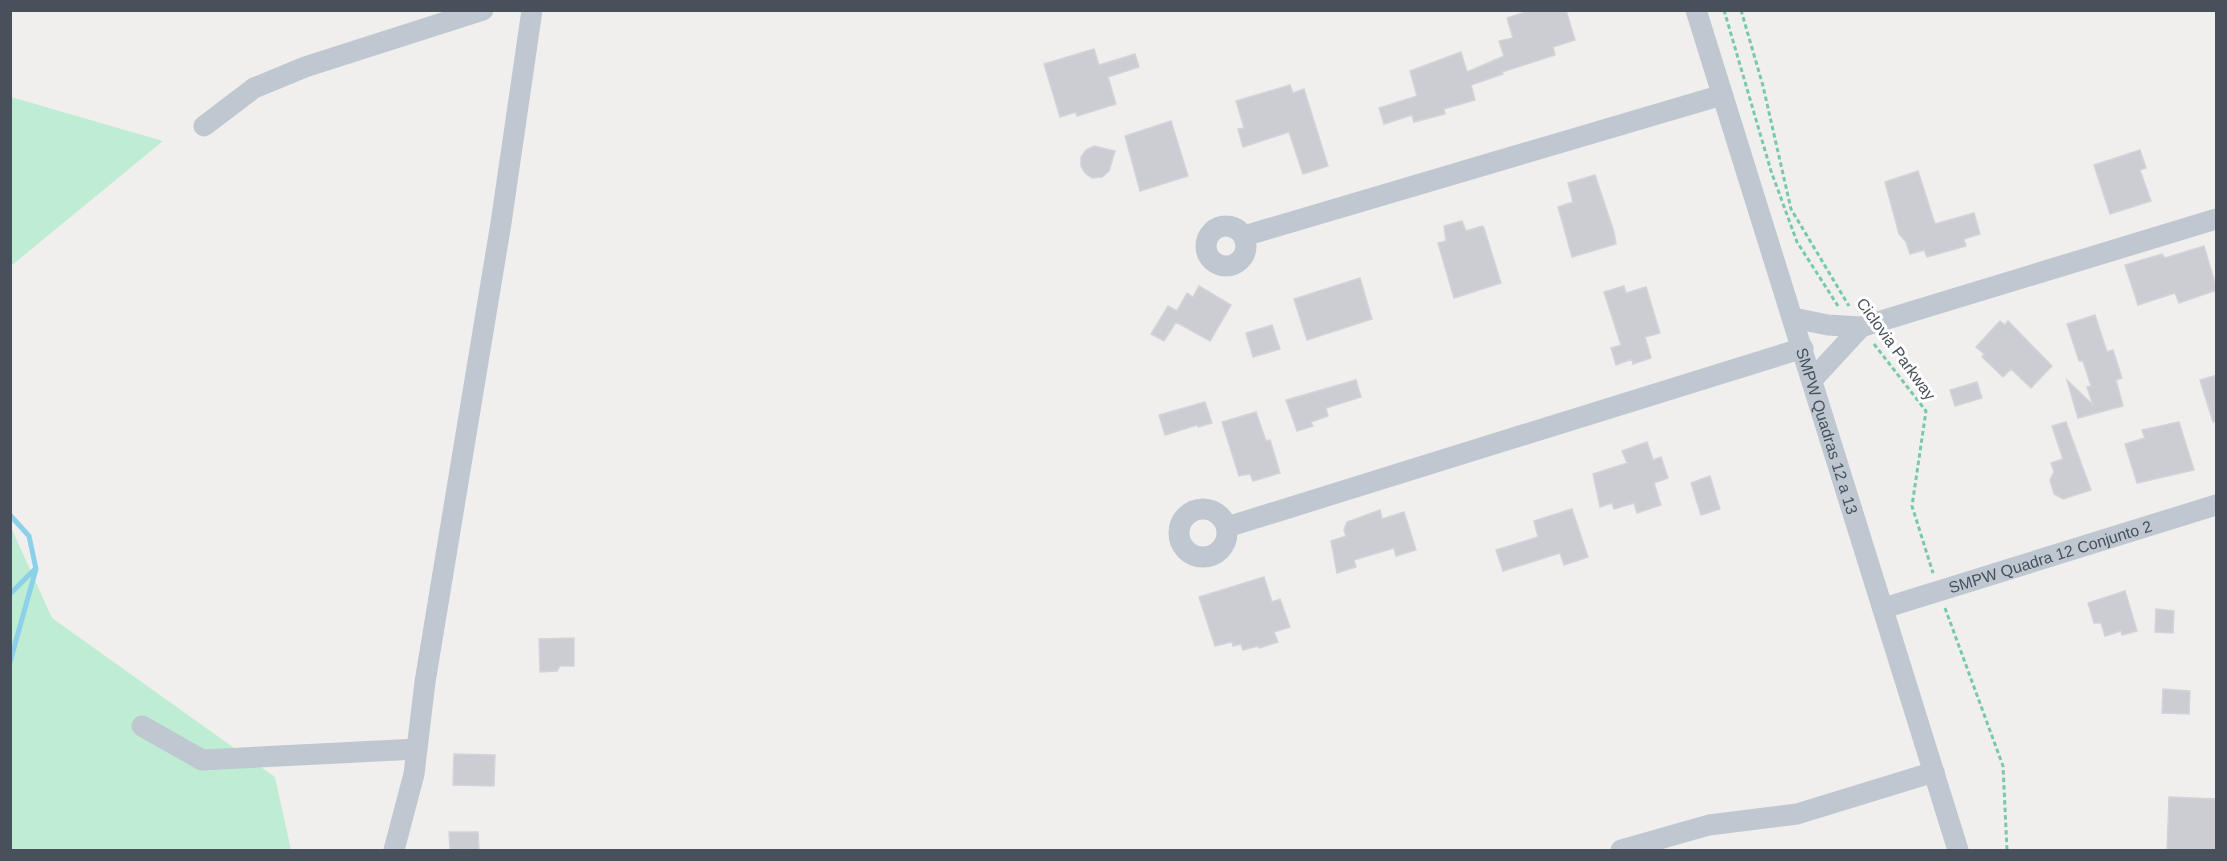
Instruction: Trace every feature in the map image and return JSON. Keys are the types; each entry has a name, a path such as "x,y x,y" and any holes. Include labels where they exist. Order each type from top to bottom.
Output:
{"street":[{"path":"204,126 233,101 254,88 294,71 483,10"},
{"path":"394,850 414,774 425,682 496,258 532,10"},
{"name":"SMPW Quadras 12 a 13","path":"1696,10 1813,379 1958,850"},
{"path":"1244,236 1722,95"},
{"path":"1793,318 1856,327 2217,219"},
{"path":"1813,379 1856,327"},
{"path":"1227,527 1803,348"},
{"name":"SMPW Quadra 12 Conjunto 2","path":"1884,608 2217,505"},
{"path":"142,726 202,760 417,749"},
{"path":"1621,850 1709,825 1797,814 1934,772"}],"path":[{"path":"1724,10 1771,171 1797,242 1856,327"},
{"name":"Ciclovia Parkway","path":"1741,10 1763,86 1791,209 1856,327 1926,411 1912,506 1939,591 2003,766 2007,850"}],"green space":[{"path":"10,97 163,141 11,266"},
{"path":"10,525 52,618 275,777 291,850 11,850"}],"building":[{"path":"1531,10 1566,10 1575,40 1553,47 1555,55 1502,72 1503,74 1471,85 1475,100 1444,109 1445,114 1414,122 1412,115 1384,124 1379,108 1417,96 1410,71 1461,52 1467,72 1504,56 1499,41 1513,38 1507,18"},
{"path":"1094,49 1099,65 1135,54 1139,67 1108,77 1116,104 1077,116 1076,112 1060,117 1044,64"},
{"path":"1290,85 1293,93 1304,89 1328,166 1303,174 1289,132 1243,147 1238,129 1244,128 1236,101"},
{"path":"1171,121 1188,176 1140,191 1125,136"},
{"path":"1094,146 1115,151 1109,171 1102,177 1092,178 1081,166 1081,157 1086,150"},
{"path":"2140,150 2146,168 2140,170 2151,201 2110,214 2094,165"},
{"path":"1918,171 1935,224 1974,213 1980,234 1964,239 1966,246 1927,257 1924,250 1910,254 1906,242 1899,234 1885,182"},
{"path":"1595,175 1616,244 1572,257 1558,207 1573,202 1568,183"},
{"path":"1462,221 1466,231 1482,226 1484,228 1501,283 1454,298 1438,243 1446,241 1444,226"},
{"path":"2204,246 2217,290 2179,303 2175,293 2138,305 2125,265 2162,254 2165,258"},
{"path":"1360,278 1372,319 1307,340 1294,299"},
{"path":"1199,286 1231,305 1210,341 1176,322 1164,341 1151,334 1168,306 1177,311 1187,293 1193,297"},
{"path":"1624,286 1626,293 1646,287 1660,333 1645,337 1651,358 1633,364 1632,359 1616,365 1611,348 1621,345 1604,292"},
{"path":"2095,315 2107,352 2113,350 2122,378 2116,380 2123,406 2078,418 2067,380 2093,405 2087,387 2091,386 2083,361 2079,361 2067,324"},
{"path":"2000,321 2005,325 2008,321 2052,366 2031,388 2011,369 2003,377 1982,357 1984,354 1976,347"},
{"path":"1272,325 1280,349 1253,357 1246,333"},
{"path":"2217,375 2217,421 2213,422 2200,380"},
{"path":"1356,380 1361,397 1326,408 1328,416 1311,422 1313,426 1297,431 1286,400"},
{"path":"1977,382 1982,398 1955,406 1950,390"},
{"path":"1205,402 1212,423 1165,435 1159,415"},
{"path":"1256,412 1266,441 1270,440 1280,473 1253,481 1250,474 1239,476 1222,422"},
{"path":"2066,422 2091,490 2063,499 2054,494 2050,480 2054,472 2051,463 2063,459 2052,426"},
{"path":"2179,422 2194,470 2137,483 2125,444 2145,438 2142,430"},
{"path":"1647,442 1653,460 1661,457 1668,478 1654,483 1661,505 1637,513 1634,503 1614,509 1612,503 1600,507 1593,474 1627,463 1622,451"},
{"path":"1710,476 1720,509 1701,515 1691,483"},
{"path":"1572,509 1588,557 1564,565 1560,553 1503,571 1496,550 1538,537 1534,521"},
{"path":"1380,510 1382,519 1404,512 1416,550 1396,556 1394,548 1354,560 1356,567 1337,573 1331,541 1346,536 1344,530 1347,522"},
{"path":"1264,577 1272,602 1280,599 1290,627 1274,632 1278,642 1259,648 1258,646 1243,650 1241,644 1233,646 1232,642 1215,646 1199,597"},
{"path":"2125,591 2137,631 2122,635 2121,631 2105,636 2101,623 2094,623 2088,603"},
{"path":"2156,609 2174,611 2173,633 2155,632"},
{"path":"574,638 574,666 560,666 557,671 540,672 539,639"},
{"path":"2163,689 2190,691 2189,714 2162,713"},
{"path":"454,754 495,755 494,786 453,785"},
{"path":"2169,797 2217,799 2217,850 2167,850"},
{"path":"449,832 478,832 479,850 450,850"}],"waterway":[{"path":"10,515 29,536 36,569 10,662"},
{"path":"10,594 34,570"}]}
